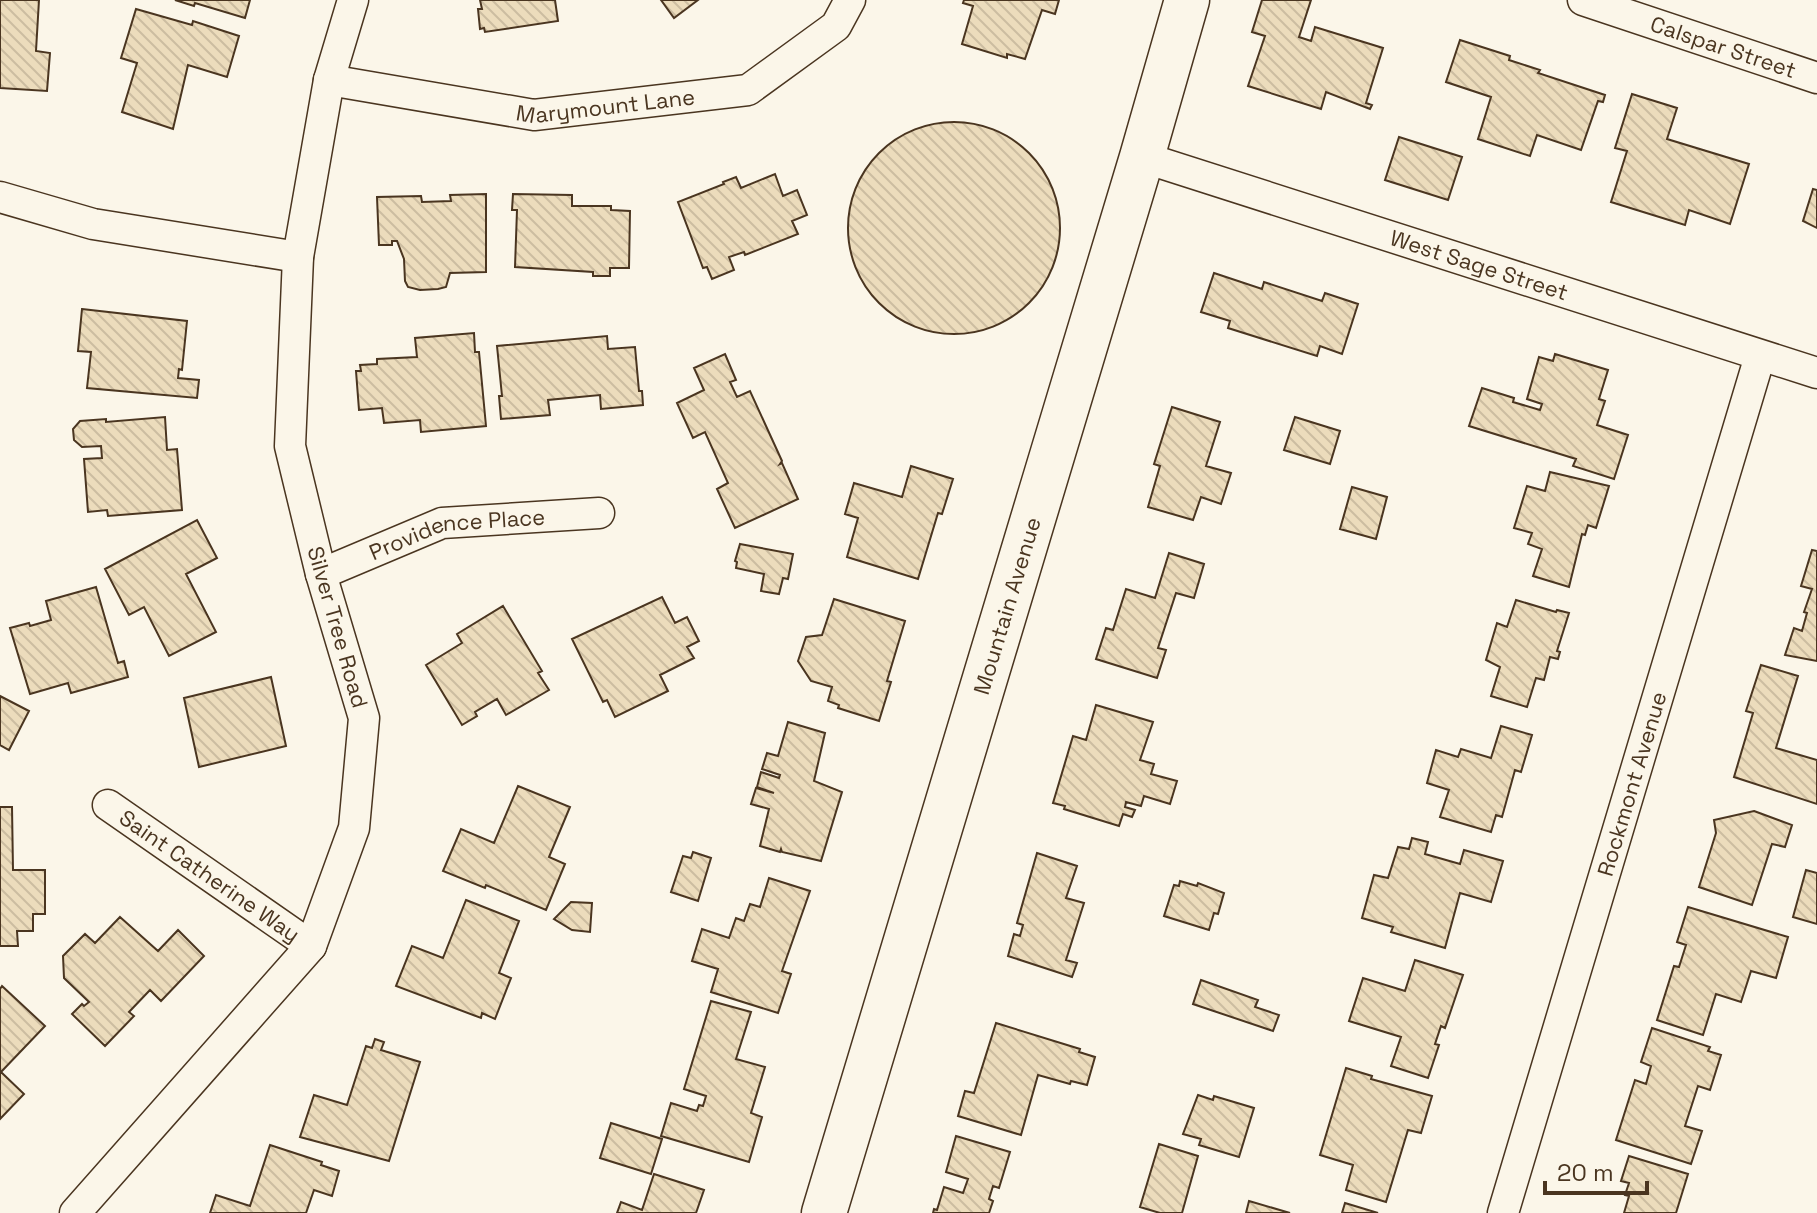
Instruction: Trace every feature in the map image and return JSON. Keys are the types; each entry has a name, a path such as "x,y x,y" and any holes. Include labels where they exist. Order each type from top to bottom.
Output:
{"street":[{"name":"Silver Tree Road","path":"75,1213 311,946 354,828 364,718 321,574 290,446 298,257 329,80 353,0"},
{"name":"Marymount Lane","path":"329,80 534,115 748,90 836,26 850,0"},
{"name":"Mountain Avenue","path":"824,1213 1187,0"},
{"name":"Calspar Street","path":"1583,0 1817,78"},
{"name":"West Sage Street","path":"1142,157 1817,373"},
{"path":"0,197 93,224 298,257"},
{"name":"Rockmont Avenue","path":"1503,1213 1760,356"},
{"name":"Providence Place","path":"321,574 442,523 599,513"},
{"name":"Saint Catherine Way","path":"108,805 311,946"}],"building":[{"path":"0,0 39,0 36,51 50,53 47,91 0,88"},
{"path":"175,0 250,0 245,18"},
{"path":"480,0 555,0 558,21 485,32 484,28 480,29"},
{"path":"661,0 698,0 674,18"},
{"path":"964,0 1059,0 1055,14 1042,10 1025,59 1007,54 1007,58 962,44 973,6 963,3"},
{"path":"1262,0 1311,0 1299,37 1311,41 1315,27 1383,48 1366,103 1372,105 1370,109 1326,92 1321,109 1248,86 1265,36 1252,32"},
{"path":"136,9 192,25 193,21 239,36 227,77 188,65 173,129 122,112 137,63 121,58"},
{"path":"1460,40 1510,56 1509,60 1540,70 1538,73 1605,95 1603,102 1598,101 1581,150 1537,135 1530,156 1478,139 1491,97 1446,82"},
{"path":"1632,94 1677,108 1667,139 1749,164 1730,224 1689,210 1685,225 1611,202 1627,151 1615,148"},
{"path":"954,122 995,130 1029,153 1052,187 1060,228 1052,269 1029,303 995,326 954,334 913,326 879,303 856,269 848,228 856,187 879,153 913,130"},
{"path":"1399,137 1462,157 1448,200 1385,180"},
{"path":"775,174 783,196 797,190 807,215 792,221 798,234 745,255 744,252 729,257 734,270 712,279 707,267 703,268 678,202 736,177 741,188"},
{"path":"1813,189 1817,190 1817,228 1803,221"},
{"path":"486,194 486,272 450,273 446,287 438,289 408,287 404,259 397,241 392,241 392,245 379,245 377,197 421,196 422,202 451,201 450,195"},
{"path":"513,194 572,195 572,206 611,206 611,210 630,211 629,268 610,268 610,276 593,276 593,272 515,267 517,210 512,210"},
{"path":"1214,273 1262,289 1264,282 1322,301 1325,293 1358,304 1342,354 1320,346 1317,356 1228,328 1230,321 1201,312"},
{"path":"82,309 187,321 182,370 179,369 178,378 199,380 197,398 87,388 91,352 78,351"},
{"path":"474,333 475,352 479,352 486,426 421,432 420,420 384,423 382,408 359,410 356,371 361,371 360,365 377,364 377,359 417,357 415,338"},
{"path":"607,336 608,349 635,347 643,405 601,409 600,395 548,400 550,415 501,419 497,346"},
{"path":"725,354 736,380 730,382 737,397 750,391 798,499 735,528 717,489 728,483 705,432 693,438 677,403 704,390 694,368"},
{"path":"1555,354 1608,370 1599,399 1605,401 1597,425 1628,435 1614,479 1573,466 1576,459 1469,426 1482,388 1540,410 1542,404 1527,399 1539,357 1553,361"},
{"path":"1172,407 1220,422 1206,466 1231,473 1221,504 1201,497 1193,520 1148,507 1160,466 1154,464"},
{"path":"165,417 167,450 177,449 182,510 108,516 107,510 88,512 84,459 102,458 101,446 82,447 74,440 73,429 80,421"},
{"path":"1295,417 1340,431 1330,464 1284,450"},
{"path":"911,466 953,479 942,514 938,513 918,579 847,557 858,518 845,514 854,483 902,497"},
{"path":"1550,472 1609,486 1596,528 1588,525 1585,535 1582,534 1569,587 1533,576 1542,549 1528,544 1532,533 1514,528 1527,486 1545,491"},
{"path":"1352,487 1387,497 1376,539 1340,529"},
{"path":"197,520 217,558 186,574 216,632 169,656 144,607 129,615 105,569"},
{"path":"740,544 793,554 788,579 783,578 779,594 761,591 764,574 736,568"},
{"path":"1812,550 1817,551 1817,661 1785,655 1794,628 1802,631 1807,613 1804,612 1812,589 1801,586"},
{"path":"1169,553 1204,564 1194,598 1176,593 1158,648 1166,650 1157,678 1096,659 1106,628 1113,630 1126,589 1155,598"},
{"path":"96,587 118,663 124,661 128,677 71,693 68,683 30,694 10,628 51,620 46,601"},
{"path":"662,597 675,623 687,617 699,641 687,647 694,658 660,675 668,691 615,717 607,700 603,702 572,639"},
{"path":"834,599 905,621 879,721 838,708 839,705 828,701 832,687 811,681 798,661 806,637 822,635"},
{"path":"1516,600 1569,613 1557,651 1560,652 1558,659 1550,657 1544,680 1536,678 1527,707 1491,696 1500,667 1486,660 1497,623 1507,627"},
{"path":"503,606 542,671 538,673 549,690 506,715 497,699 475,712 477,716 462,725 426,665 462,643 457,634"},
{"path":"1761,665 1798,676 1776,748 1817,760 1817,804 1734,777 1753,713 1746,711"},
{"path":"271,677 286,746 199,767 184,698"},
{"path":"0,696 29,711 9,750 0,745"},
{"path":"1096,705 1153,722 1140,760 1154,764 1151,774 1177,781 1170,804 1144,796 1141,806 1126,802 1125,807 1135,810 1132,817 1123,814 1119,826 1053,803 1073,736 1086,740"},
{"path":"788,722 825,733 814,781 842,792 821,861 760,846 769,809 751,804 756,788 774,793 757,787 761,772 779,778 780,775 762,769 767,753 778,756"},
{"path":"1501,726 1532,735 1521,772 1515,770 1502,817 1496,815 1491,832 1440,817 1449,790 1427,783 1436,750 1458,757 1461,749 1491,758"},
{"path":"518,786 570,807 549,857 565,864 546,910 443,871 461,829 494,843"},
{"path":"0,807 12,807 13,870 45,870 45,914 33,914 33,931 17,931 18,946 0,946"},
{"path":"1754,811 1792,825 1785,847 1772,844 1752,905 1699,887 1716,833 1714,820"},
{"path":"1412,838 1428,842 1425,854 1460,864 1464,850 1503,861 1491,902 1460,893 1445,948 1391,932 1393,927 1362,918 1374,875 1388,878 1398,847 1409,849"},
{"path":"693,852 711,858 698,901 671,892 683,856 691,858"},
{"path":"1037,853 1077,866 1066,898 1084,903 1066,960 1077,963 1072,977 1008,956 1014,934 1020,936 1023,925 1017,923"},
{"path":"1806,870 1817,873 1817,924 1793,917"},
{"path":"769,878 810,891 782,971 791,974 778,1013 711,992 718,969 692,961 702,929 729,938 736,918 744,921 750,904 760,907"},
{"path":"1180,881 1197,886 1198,883 1224,893 1209,930 1164,916 1174,885 1179,886"},
{"path":"466,900 519,921 499,973 511,978 495,1019 482,1013 481,1018 396,986 412,946 443,958"},
{"path":"571,902 592,903 590,932 572,930 554,919"},
{"path":"1688,907 1788,937 1776,978 1751,971 1741,1002 1716,994 1703,1035 1657,1020 1674,966 1679,967 1686,945 1677,942"},
{"path":"120,917 158,951 178,930 204,956 161,1001 150,990 129,1012 134,1016 105,1046 72,1014 82,1004 84,1006 89,1002 64,978 63,956 85,934 95,943"},
{"path":"1415,960 1463,975 1445,1028 1441,1026 1435,1044 1439,1045 1428,1078 1391,1066 1401,1037 1349,1021 1363,978 1405,991"},
{"path":"1201,980 1258,1000 1255,1007 1279,1015 1273,1031 1193,1004"},
{"path":"2,986 45,1026 1,1072 24,1094 0,1119 0,989"},
{"path":"711,1001 751,1012 736,1059 765,1067 751,1113 762,1117 749,1162 661,1136 671,1103 697,1111 699,1105 703,1106 706,1096 684,1089"},
{"path":"996,1023 1080,1049 1079,1052 1095,1057 1087,1085 1071,1081 1070,1084 1038,1075 1021,1135 958,1116 965,1091 974,1093"},
{"path":"1652,1028 1710,1047 1708,1051 1721,1055 1710,1090 1698,1086 1685,1126 1702,1131 1691,1164 1616,1140 1635,1080 1646,1084 1651,1066 1641,1062"},
{"path":"375,1039 384,1042 381,1050 420,1062 389,1161 300,1137 314,1095 347,1105 366,1046 372,1048"},
{"path":"1346,1068 1372,1076 1371,1079 1432,1096 1421,1133 1408,1130 1386,1202 1346,1190 1353,1165 1320,1155"},
{"path":"1198,1095 1213,1100 1214,1096 1254,1108 1239,1157 1199,1145 1201,1139 1183,1134"},
{"path":"611,1123 662,1139 651,1174 600,1158"},
{"path":"956,1136 1010,1152 999,1188 993,1186 989,1213 933,1213 934,1209 937,1210 944,1187 963,1193 968,1179 946,1172"},
{"path":"1159,1144 1198,1156 1182,1213 1160,1213 1140,1207"},
{"path":"270,1145 322,1162 321,1165 339,1171 332,1196 314,1190 306,1213 210,1213 216,1195 250,1206"},
{"path":"1629,1156 1688,1174 1676,1213 1624,1213 1629,1183 1621,1181"},
{"path":"654,1174 704,1190 696,1213 617,1213 621,1202 642,1210"},
{"path":"1249,1201 1290,1213 1246,1213"},
{"path":"1345,1203 1378,1213 1342,1213"}]}
